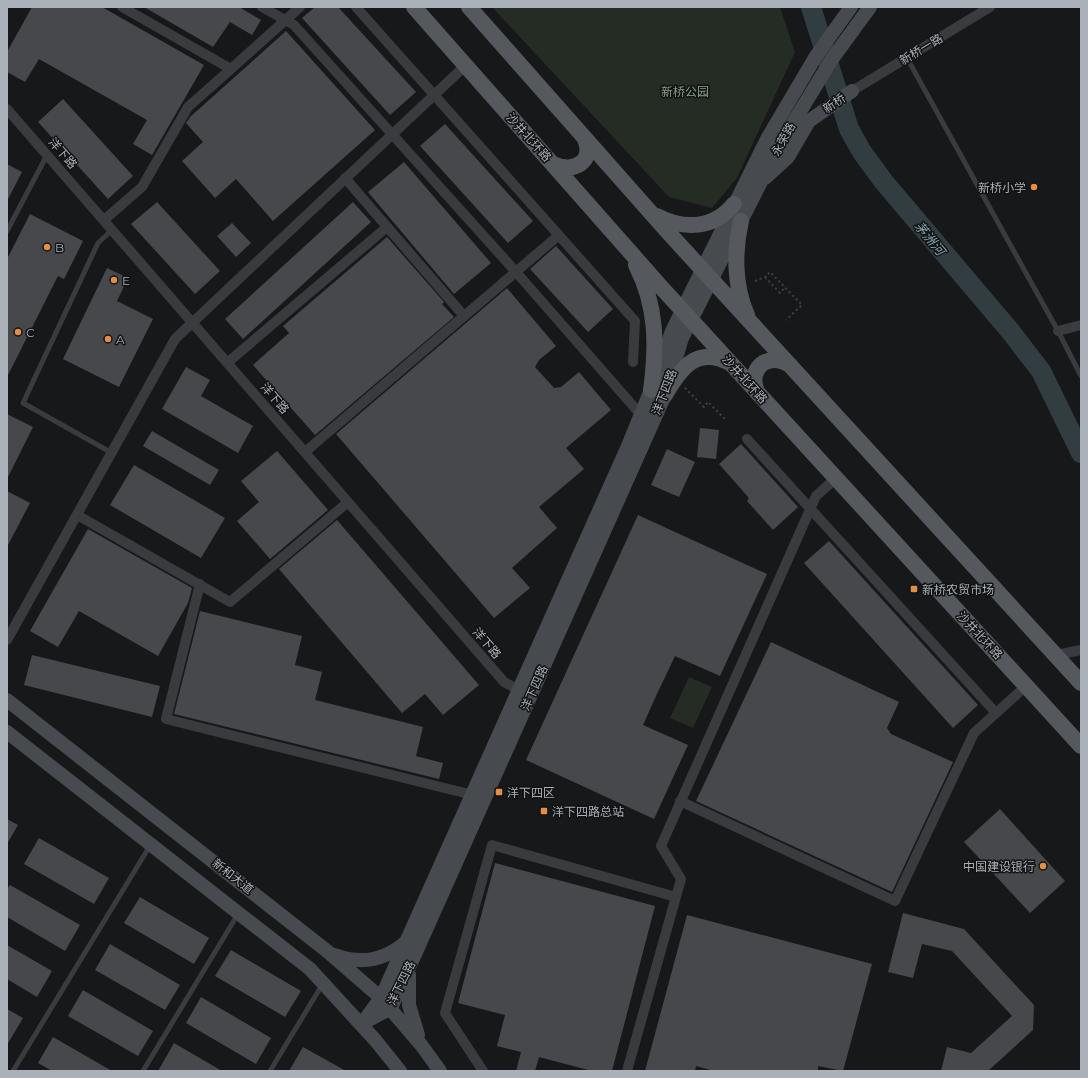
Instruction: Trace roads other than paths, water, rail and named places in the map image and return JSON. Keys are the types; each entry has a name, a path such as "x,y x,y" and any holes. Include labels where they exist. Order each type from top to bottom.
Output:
{"main road":[{"name":"沙井北环路","path":"414,7 731,364 1081,746"},
{"path":"469,7 647,208 1081,683"},
{"path":"553,164 565,169 578,165 587,155 588,148 584,137"},
{"path":"647,208 657,216 673,223 693,226 717,219 728,211 734,204"},
{"path":"741,221 737,243 736,261 743,304 749,320"},
{"path":"628,249 637,267 652,310 656,348 658,392"},
{"path":"658,392 690,362 711,357 731,364"},
{"path":"757,392 754,379 759,366 771,359 778,359 790,364"}],"street":[{"path":"122,7 230,69"},
{"path":"262,7 294,25 516,272 641,415"},
{"path":"104,220 142,187 188,107 300,7"},
{"path":"356,7 635,321 633,362"},
{"name":"永荣路","path":"707,274 734,204 786,104 851,7"},
{"name":"永荣路","path":"707,274 741,221 760,182 798,113 847,37 870,7"},
{"name":"新桥一路","path":"852,91 990,7"},
{"path":"7,640 176,339 192,322 466,65"},
{"name":"新桥","path":"760,182 788,157 804,128 816,116 852,91"},
{"name":"洋下路","path":"7,109 504,682 525,693"},
{"path":"345,178 464,316"},
{"path":"228,363 387,227"},
{"path":"305,452 559,235"},
{"name":"洋下四路","path":"361,1024 391,1008 410,966 479,796 682,338 687,315 707,274"},
{"path":"1058,331 1081,325"},
{"name":"洋下四路","path":"525,693 641,415 658,392"},
{"path":"747,439 996,713"},
{"path":"627,1071 681,878 661,846 816,496 836,478"},
{"path":"77,515 230,602 348,502"},
{"path":"200,584 166,719 479,796"},
{"path":"1056,655 1081,650"},
{"path":"680,801 895,902 974,733 1026,686"},
{"name":"新和大道","path":"7,700 326,951 381,998 391,1008 440,1071"},
{"name":"新和大道","path":"7,732 305,965 361,1024 400,1071"},
{"name":"洋下四路","path":"361,1024 381,998 407,941 479,796"},
{"path":"483,1071 445,1013 492,845 676,897"},
{"path":"326,951 349,959 373,959 391,953 407,941"},
{"path":"410,966 408,992 412,1017 427,1053"}],"lane":[{"path":"907,58 1058,331 1081,376"},
{"path":"7,231 47,155"},
{"path":"112,230 98,243 23,403 112,453"},
{"path":"13,1071 151,844"},
{"path":"143,1071 239,912"},
{"path":"270,1071 323,983"}],"waterway":[{"name":"茅洲河","path":"811,7 849,129 862,152 884,182 1011,332 1041,371 1081,453"}],"place":[{"name":"新桥小学","path":"1034,187"},
{"name":"B","path":"47,247"},
{"name":"E","path":"114,280"},
{"name":"C","path":"18,332"},
{"name":"A","path":"108,339"},
{"name":"新桥农贸市场","path":"914,589"},
{"name":"洋下四区","path":"499,792"},
{"name":"洋下四路总站","path":"544,811"},
{"name":"中国建设银行","path":"1043,866"}],"park label":[{"name":"新桥公园","path":"685,91"}]}
